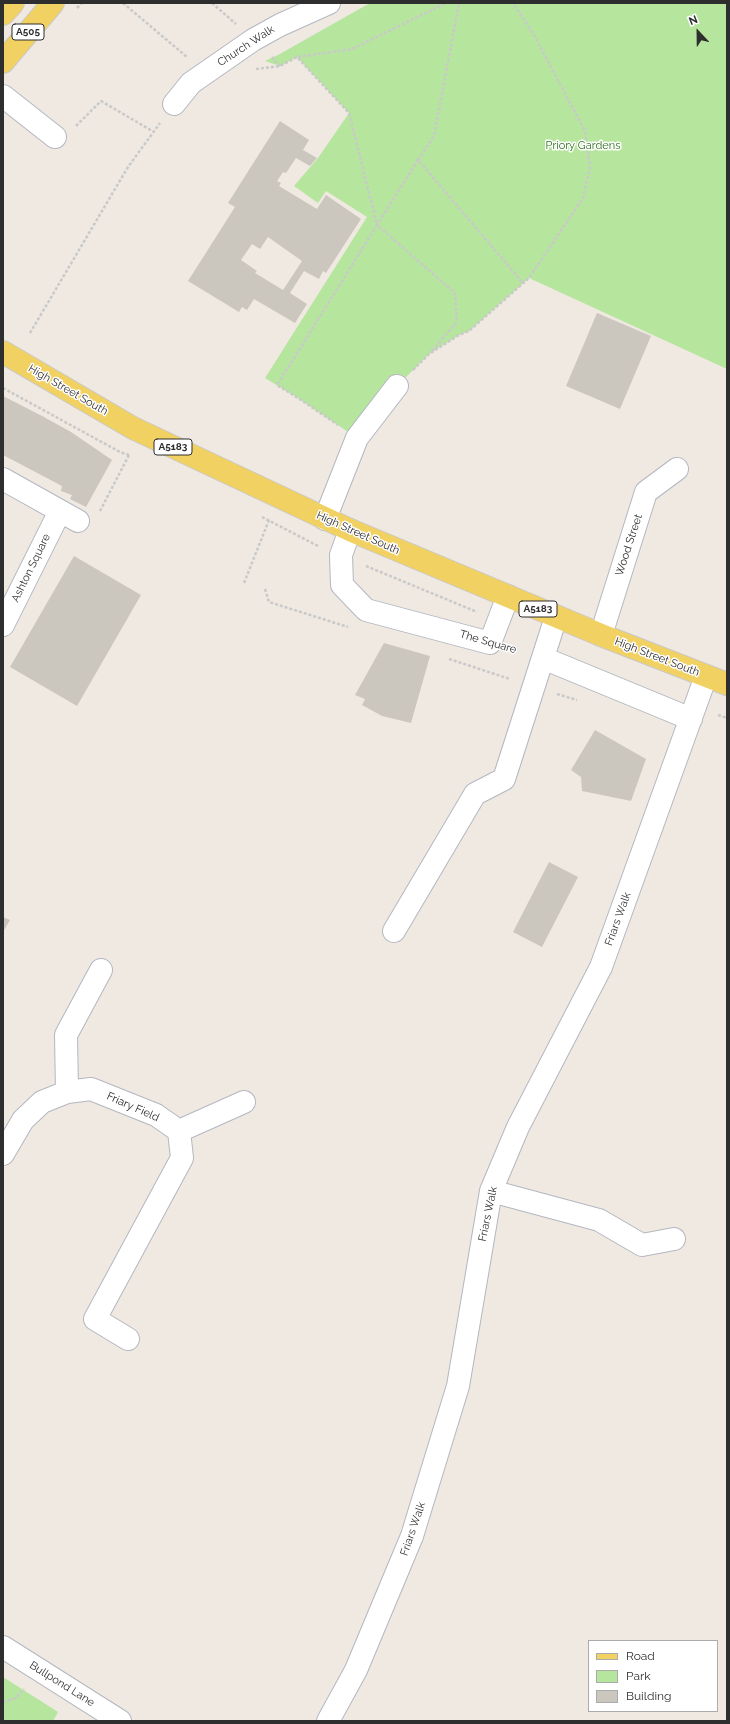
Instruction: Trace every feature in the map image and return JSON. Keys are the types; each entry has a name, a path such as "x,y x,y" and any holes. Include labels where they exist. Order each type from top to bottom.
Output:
{"main road":[{"name":"A505","path":"3,14 13,3"},
{"name":"A505","path":"3,62 53,3"},
{"name":"High Street South","path":"3,352 133,428 325,519 556,617 727,684"}],"street":[{"name":"Church Walk","path":"174,104 191,83 253,40 280,25 329,3"},
{"path":"3,96 56,137"},
{"path":"325,519 357,438 398,386"},
{"name":"Wood Street","path":"601,635 646,492 677,469"},
{"name":"Ashton Square","path":"3,479 69,516 3,625"},
{"name":"The Square","path":"350,530 341,555 342,585 366,610 490,642 508,596"},
{"path":"394,931 475,794 504,779 556,617"},
{"path":"543,658 691,719"},
{"name":"Friars Walk","path":"328,1721 356,1670 414,1529 458,1386 491,1191 518,1127 601,967 706,676"},
{"path":"67,1092 66,1035 101,970"},
{"name":"Friary Field","path":"3,1154 23,1120 42,1102 67,1092 91,1090 156,1115 179,1131"},
{"path":"128,1339 96,1319 130,1252 182,1158 179,1131 244,1102"},
{"path":"491,1191 599,1220 642,1245 674,1239"},
{"name":"Bullpond Lane","path":"3,1647 120,1721"}],"path":[{"path":"123,3 206,72"},
{"path":"212,3 253,40"},
{"path":"252,69 280,66 297,57 352,49 446,3"},
{"path":"357,438 277,385 434,136 459,3"},
{"path":"429,354 459,335 469,331 529,278 583,198 590,167 585,131 534,35 513,3"},
{"path":"297,57 349,114 377,225 455,293 457,322 398,386"},
{"path":"56,137 70,132 101,101 154,132"},
{"path":"30,333 128,168 174,104"},
{"path":"418,160 523,283"},
{"path":"99,514 129,455"},
{"path":"244,583 269,522"},
{"path":"363,565 480,613"},
{"path":"265,589 269,602 350,628"},
{"path":"445,658 579,701"},
{"path":"3,1702 16,1698 27,1684"}],"green space":[{"name":"Priory Gardens","path":"370,3 727,3 727,369 529,278 469,331 459,335 429,354 397,386 357,438 298,398 265,378 367,217 326,191 318,203 294,186 318,158 349,113 297,57 280,66 265,61"},
{"path":"3,1677 58,1712 53,1721 3,1721"}],"building":[{"path":"280,121 309,140 303,150 317,158 310,166 296,158 286,173 283,172 277,181 281,183 279,186 317,209 326,195 361,219 326,273 323,271 319,279 304,271 290,293 307,304 295,323 254,299 247,310 242,307 239,312 188,281 235,207 228,203","holes":["268,237 302,261 283,290 255,273 257,271 241,260 252,244 260,249"]},
{"path":"597,313 651,336 620,409 566,386"},
{"path":"3,396 71,432 112,460 86,507 70,499 72,495 61,491 62,486 3,455"},
{"path":"74,556 141,595 77,706 10,667"},
{"path":"384,643 430,656 411,723 382,716 362,705 365,699 355,695"},
{"path":"595,730 646,759 631,801 582,791 581,777 571,770"},
{"path":"549,862 578,877 542,947 513,932"},
{"path":"3,917 10,920 3,932"}]}
